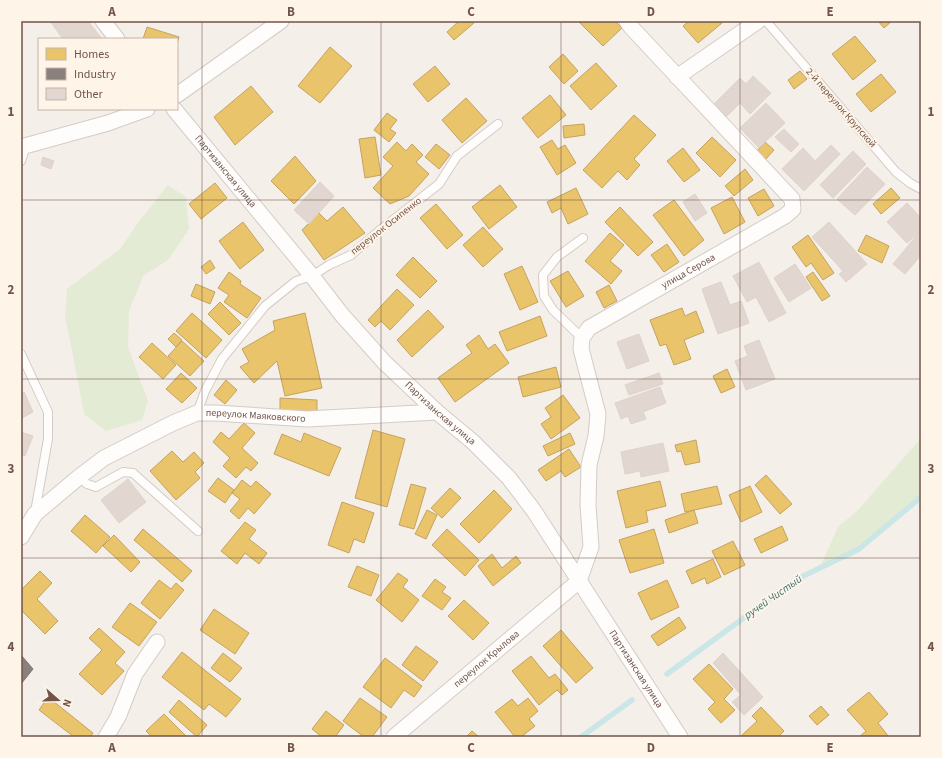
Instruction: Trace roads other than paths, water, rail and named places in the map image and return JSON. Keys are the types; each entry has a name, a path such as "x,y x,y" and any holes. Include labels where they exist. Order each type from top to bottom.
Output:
{"street":[{"path":"103,21 116,38"},
{"path":"178,94 281,21"},
{"name":"улица Серова","path":"582,338 589,328 785,216 793,209 792,199 677,77 627,21"},
{"path":"677,77 758,21"},
{"path":"24,147 108,123 144,110"},
{"name":"Партизанская улица","path":"175,110 312,276 342,315 385,363 437,412 473,442 509,478 534,511 680,737"},
{"path":"579,581 591,547 588,505 589,465 596,436 598,414 581,349 582,338"},
{"name":"переулок Маяковского","path":"21,537 35,514 104,458 173,423 197,413 307,419 437,412"},
{"name":"переулок Крылова","path":"394,737 579,581"},
{"path":"106,737 118,716 135,674 157,642"}],"lane":[{"name":"2-й переулок Крупской","path":"766,21 896,172 910,183 921,189"},
{"name":"переулок Осипенко","path":"197,413 205,391 222,359 265,306 296,281 312,276 329,265 351,254 440,184 457,156 498,124"},
{"path":"21,160 24,147"},
{"path":"582,338 554,310 544,296 543,275 557,257 583,238"},
{"path":"21,354 48,412 48,439 35,514"},
{"path":"79,478 87,484 96,486 123,472 134,474 198,531"}],"waterway":[{"name":"ручей Чистый","path":"667,674 797,579 859,549 921,497"},
{"name":"ручей Чистый","path":"581,737 632,700"}]}
